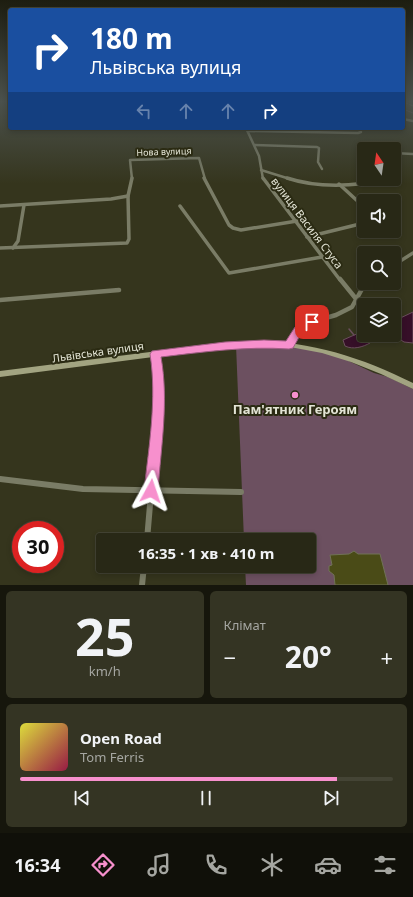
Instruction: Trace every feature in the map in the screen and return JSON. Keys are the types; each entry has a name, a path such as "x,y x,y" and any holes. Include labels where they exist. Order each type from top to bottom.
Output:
{"main road":[{"name":"Львівська вулиця","path":"0,374 156,354 264,343 289,345 338,355 386,372 413,386"}],"street":[{"path":"247,130 358,133 361,132 360,130"},
{"name":"вулиця Василя Стуса","path":"247,130 259,156 263,180 297,221 322,257 357,300"},
{"path":"255,145 317,147 319,148 318,162 322,169"},
{"path":"401,153 413,154"},
{"name":"Нова вулиця","path":"128,196 132,180 130,160 199,158 203,176 229,225 233,228 241,230 297,221"},
{"path":"261,170 292,180 312,183 357,184"},
{"path":"339,184 357,201"},
{"path":"0,206 112,199 128,196 130,239 127,243 0,248"},
{"path":"13,248 18,241 24,205"},
{"path":"180,206 229,273 322,257"},
{"path":"307,237 357,225"},
{"path":"401,261 413,253"},
{"path":"0,300 119,290"},
{"path":"289,345 298,329 312,322 336,315 352,307 357,300"},
{"path":"147,533 159,399 159,377 156,354"},
{"path":"0,479 83,489 241,492"},
{"path":"142,585 143,573"}],"shaded area":[{"path":"413,312 413,343 404,342 401,340 401,318"},
{"path":"357,334 357,342 370,343 358,348 351,348 345,346 343,340"},
{"path":"236,345 289,345 332,353 374,373 388,377 413,389 413,585 246,585 245,573 316,573 316,533 244,533"}],"building":[{"path":"354,551 358,554 380,554 388,585 335,585 334,575 329,571 329,566 332,565 330,555 349,554"}],"waterway":[{"path":"349,329 354,335"}],"place":[{"name":"Пам'ятник Героям","path":"295,395"}],"route":[{"path":"151,491 159,399 159,377 156,354 264,343 289,345 298,329 312,322"}]}
